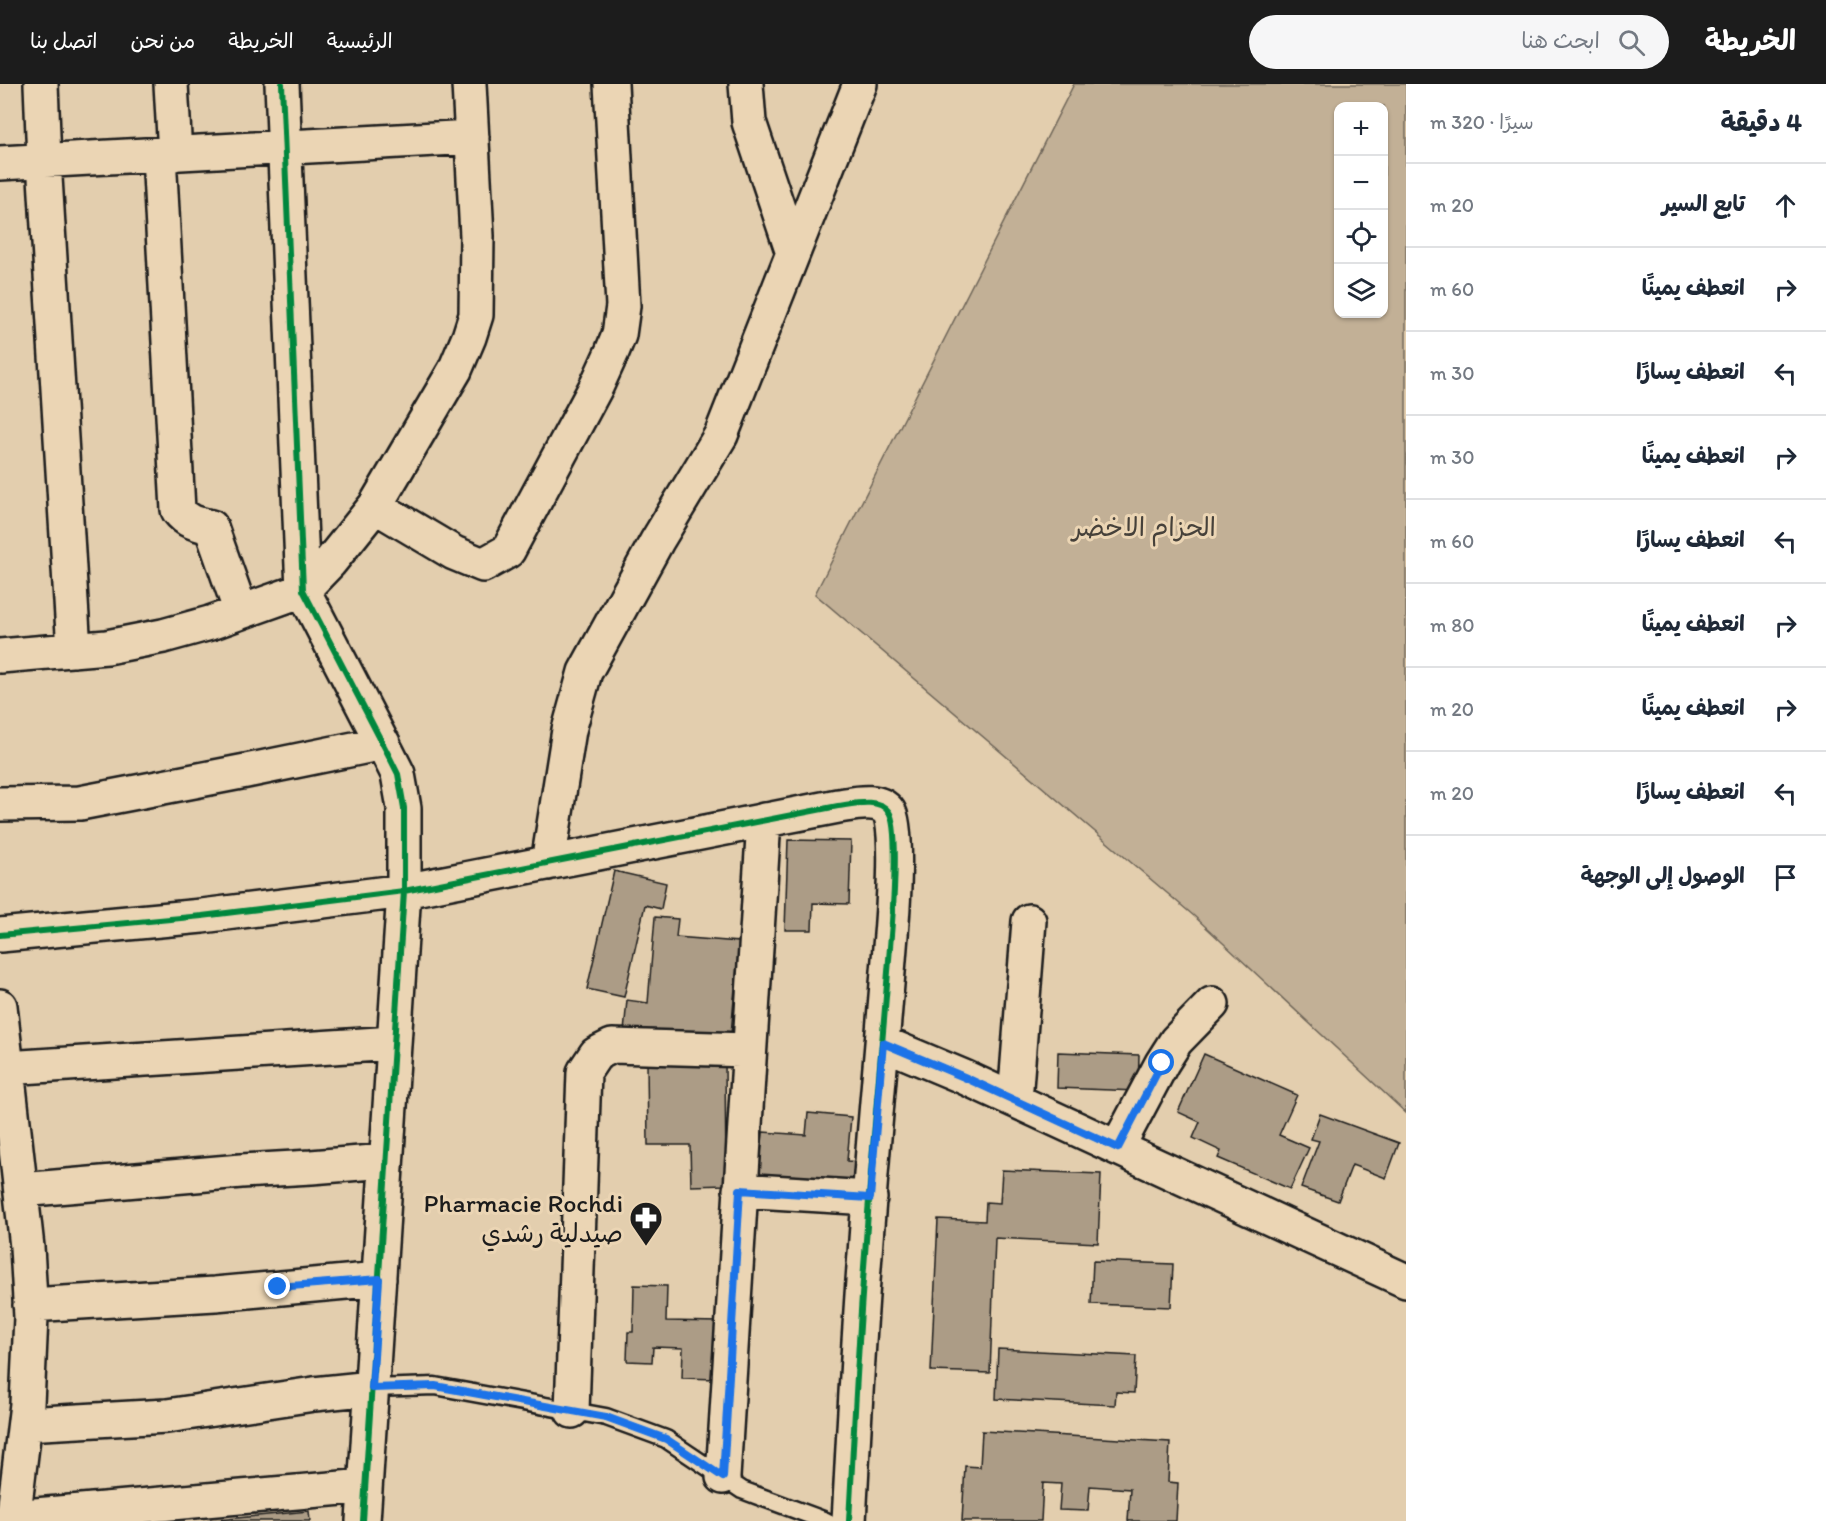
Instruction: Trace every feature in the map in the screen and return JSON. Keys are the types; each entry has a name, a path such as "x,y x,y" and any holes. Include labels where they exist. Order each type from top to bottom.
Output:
{"street":[{"path":"41,84 74,650"},
{"path":"171,84 167,154 178,510 183,518 194,524 211,527 242,612"},
{"path":"282,84 303,590 398,774 404,808 404,891 363,1521"},
{"path":"0,656 107,647 163,636 242,612 303,590 330,562 375,506 455,370 476,315 477,236 469,84"},
{"path":"375,506 454,553 483,565 508,551 597,385 619,336 623,306 611,84"},
{"path":"746,84 749,122 793,253"},
{"path":"548,863 568,730 585,672 657,541 721,435 860,84"},
{"path":"0,163 472,137"},
{"path":"0,804 80,802 235,774 383,743"},
{"path":"0,935 202,916 404,891 764,820 853,804 880,805 889,812 894,827 895,858 849,1521"},
{"path":"723,1477 764,820"},
{"path":"1015,1100 1029,921"},
{"path":"1118,1148 1162,1063 1176,1041 1212,1004"},
{"path":"0,1006 4,1059 27,1247 30,1305 27,1404 13,1519 365,1486"},
{"path":"4,1059 394,1043"},
{"path":"883,1043 955,1072 1406,1281"},
{"path":"572,1411 584,1072 596,1054 612,1046 748,1050"},
{"path":"21,1190 386,1161"},
{"path":"740,1190 870,1198"},
{"path":"30,1305 214,1294 379,1279"},
{"path":"25,1424 166,1416 314,1394 372,1388"}],"lane":[{"path":"372,1388 435,1386 606,1417 666,1439 742,1490 826,1521"}],"green space":[{"name":"الحزام الاخضر","path":"1074,84 1406,84 1406,1113 1194,916 815,594"}],"building":[{"path":"788,840 851,841 849,904 813,903 812,930 785,930"},
{"path":"614,871 666,883 661,909 645,905 624,997 587,989"},
{"path":"655,917 678,919 676,937 739,942 731,1034 692,1031 691,1037 624,1032 627,1000 648,1003"},
{"path":"1058,1052 1139,1055 1138,1091 1057,1088"},
{"path":"1204,1054 1297,1095 1279,1135 1309,1148 1290,1189 1218,1158 1221,1151 1193,1138 1200,1122 1178,1112"},
{"path":"725,1061 726,1185 691,1186 690,1145 648,1145 647,1062"},
{"path":"808,1113 851,1117 847,1161 859,1162 857,1184 759,1176 763,1132 806,1135"},
{"path":"1320,1114 1399,1143 1386,1178 1352,1165 1338,1201 1301,1188 1319,1141 1311,1139"},
{"path":"1002,1170 1101,1174 1098,1243 995,1238 990,1373 931,1371 938,1219 985,1221 986,1202 1000,1203"},
{"path":"1093,1261 1173,1264 1171,1307 1091,1304"},
{"path":"634,1285 667,1286 666,1321 719,1322 717,1379 682,1378 683,1348 653,1347 652,1362 627,1361 628,1332 633,1332"},
{"path":"998,1349 1136,1356 1134,1393 1116,1392 1115,1405 996,1399"},
{"path":"982,1431 1170,1442 1168,1482 1178,1483 1176,1521 1128,1521 1130,1489 1090,1486 1088,1511 1059,1510 1061,1484 1043,1483 1041,1521 962,1521 965,1466 980,1467"},
{"path":"309,1511 310,1521 207,1521"}],"cycle path":[{"path":"282,84 303,590 398,774 404,808 404,891 363,1521"},
{"path":"0,935 202,916 404,891 838,806 872,803 885,807 892,821 894,837 893,898 863,1287 849,1521"}],"place":[{"name":"Pharmacie Rochdi صيدلية رشدي","path":"646,1247"}],"route":[{"path":"278,1287 379,1279 372,1388 435,1386 606,1417 666,1439 723,1477 740,1190 870,1198 883,1043 926,1060 1118,1148 1162,1063"}]}
